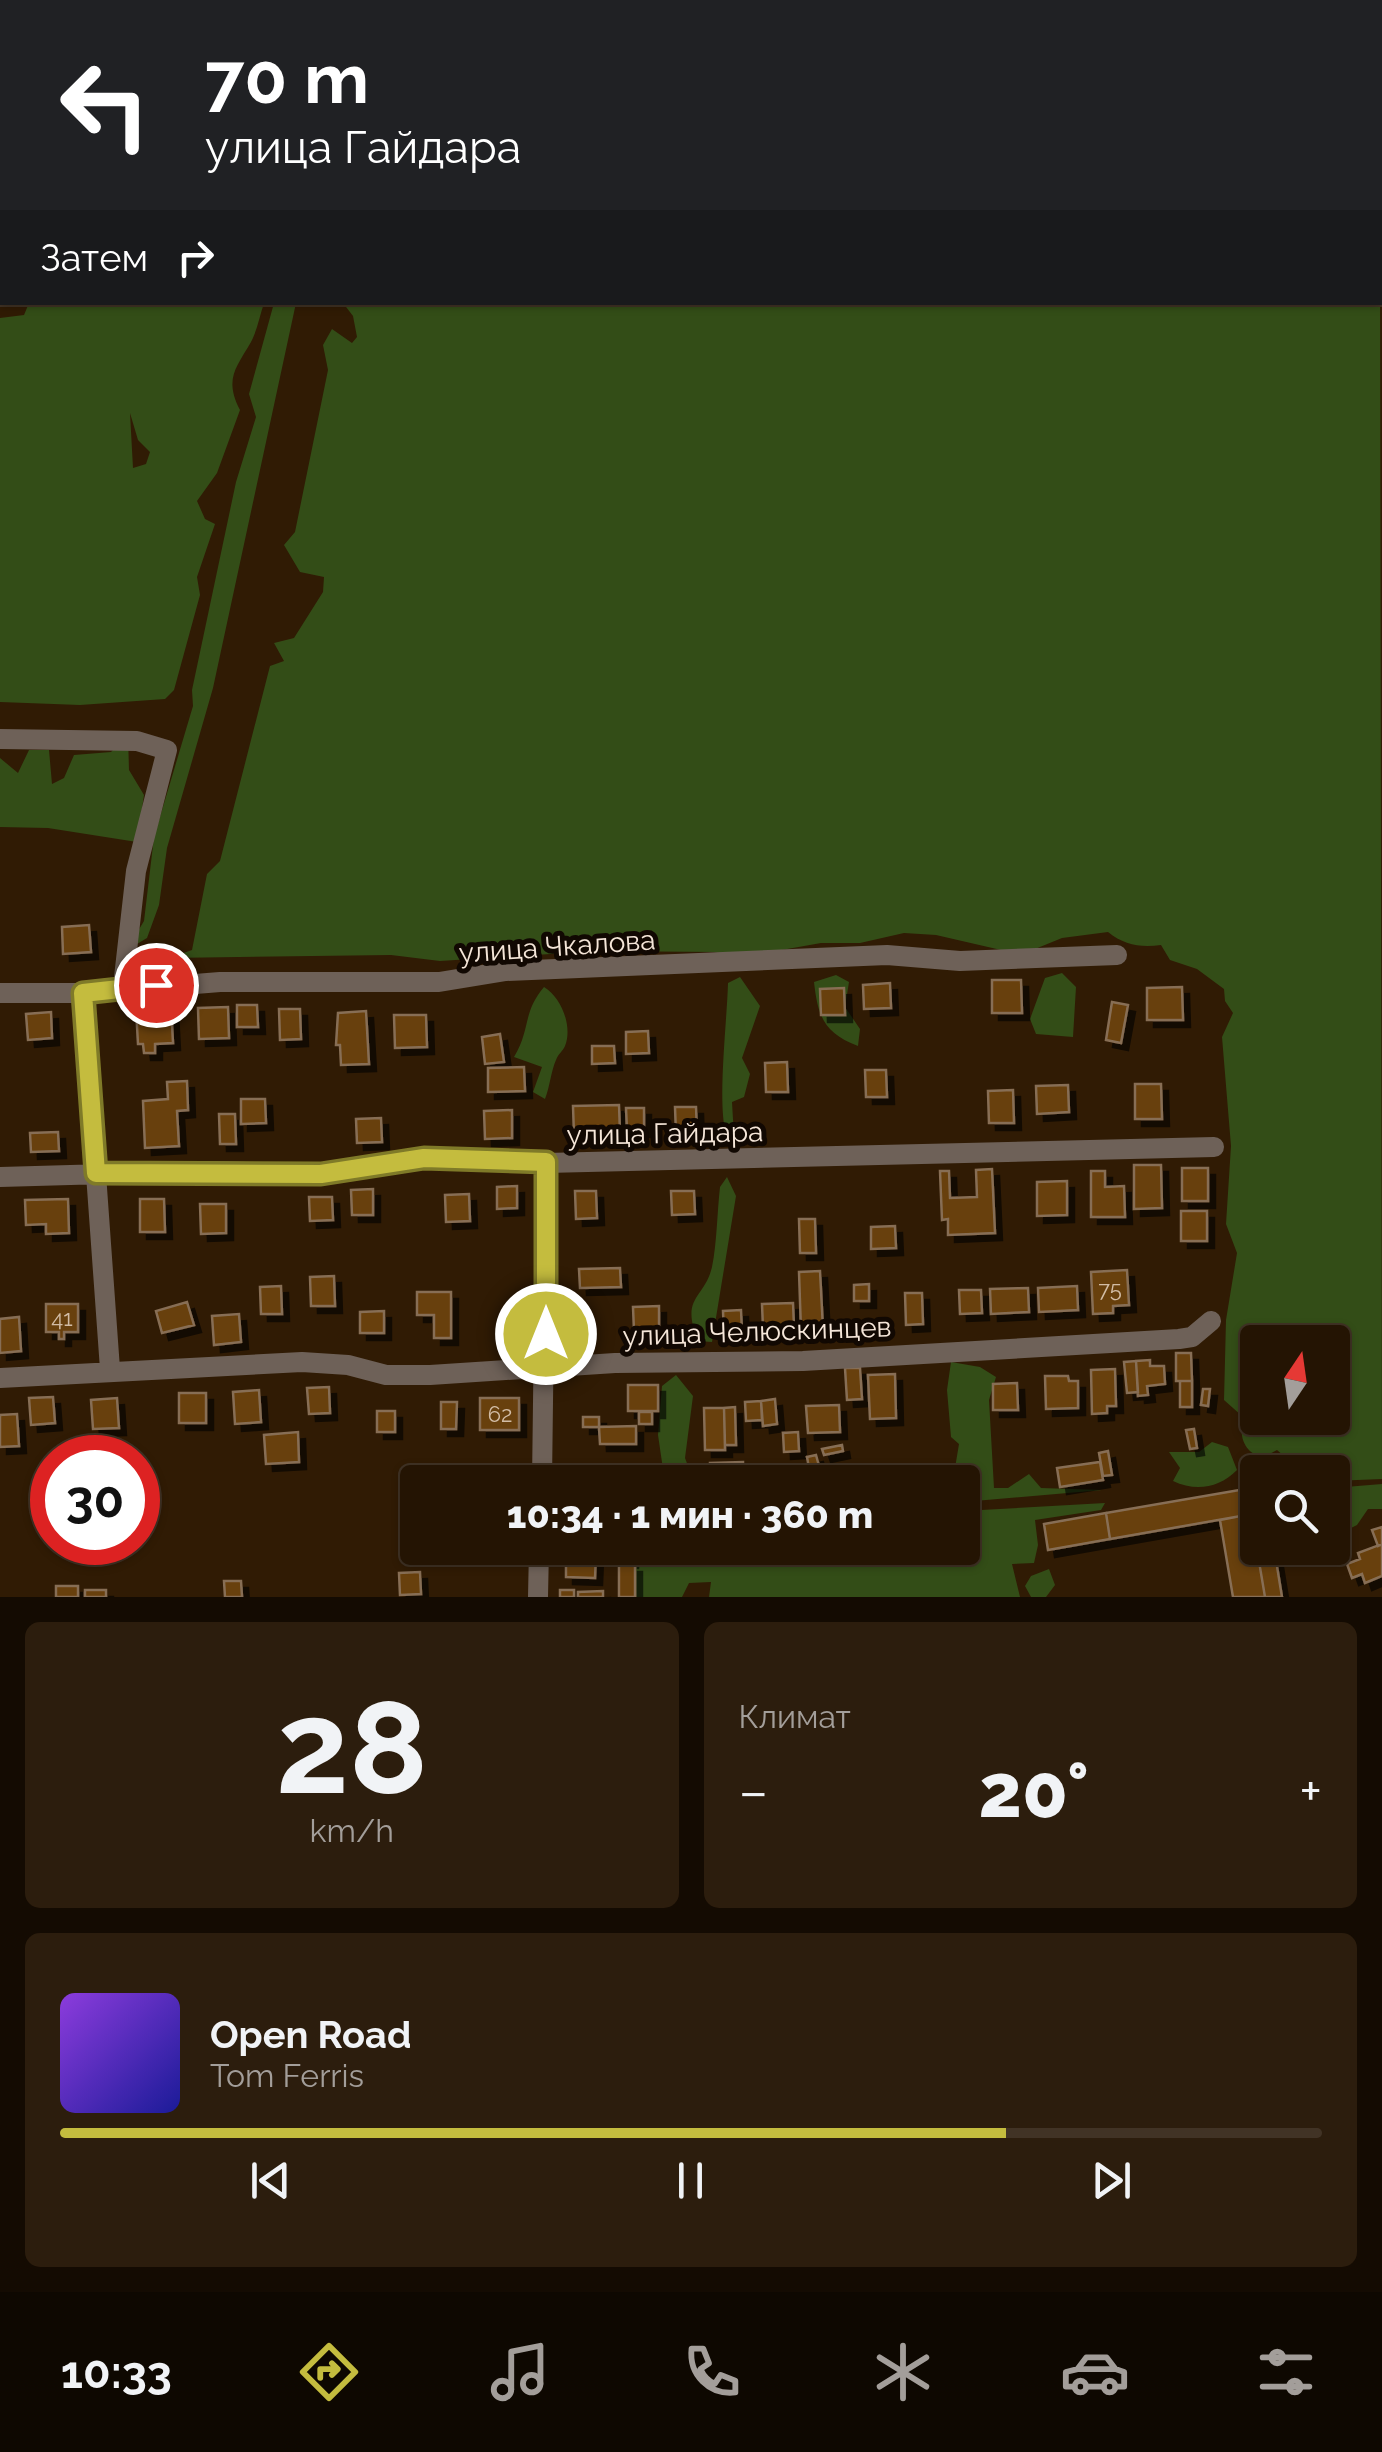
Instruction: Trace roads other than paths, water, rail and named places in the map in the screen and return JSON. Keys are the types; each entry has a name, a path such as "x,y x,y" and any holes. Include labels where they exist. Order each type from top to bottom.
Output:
{"street":[{"path":"0,740 137,741 167,750 136,871 123,986"},
{"name":"улица Чкалова","path":"0,993 83,993 123,986 438,982 506,972 886,955 960,962 1117,954"},
{"path":"83,993 110,1369"},
{"name":"улица Гайдара","path":"0,1177 96,1173 321,1174 424,1158 546,1162 1214,1146"},
{"path":"543,1465 546,1162"},
{"name":"улица Челюскинцев","path":"0,1378 110,1369 302,1362 348,1365 386,1375 614,1363 803,1361 1179,1339 1192,1337 1211,1321"},
{"path":"538,1597 539,1565"}]}
